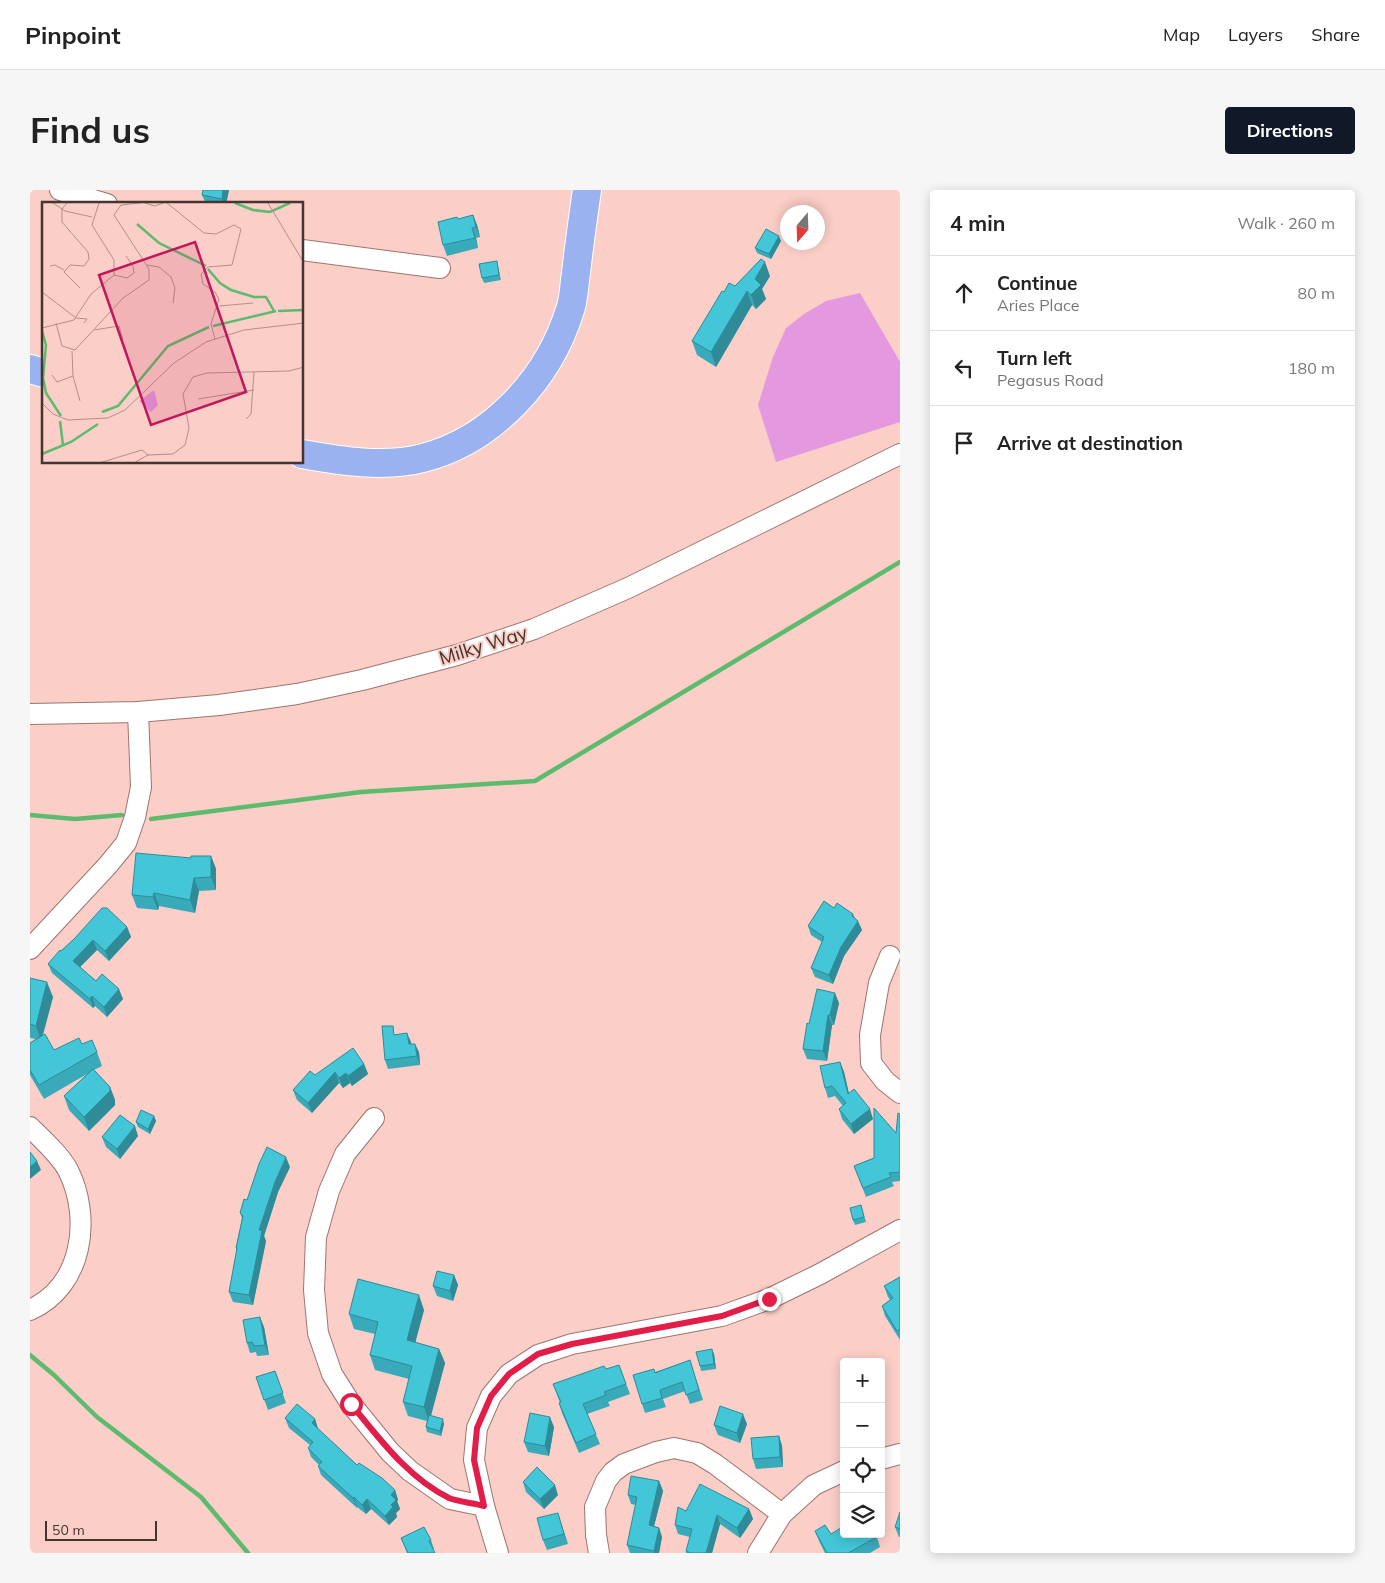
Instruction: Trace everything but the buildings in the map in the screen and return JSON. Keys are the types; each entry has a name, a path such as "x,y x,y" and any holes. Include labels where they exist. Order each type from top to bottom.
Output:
{"highway":[{"path":"304,454 368,463 396,462 423,458 453,448 473,437 492,424 513,405 533,382 554,348 570,310 587,190"}],"street":[{"path":"60,190 100,202"},
{"path":"304,250 440,268"},
{"name":"Milky Way","path":"30,714 138,712 219,705 298,694 362,680 457,654 534,629 628,588 900,454"},
{"path":"30,949 126,843 135,817 141,787 138,712"},
{"path":"890,956 879,983 870,1035 871,1063 885,1081 900,1093"},
{"path":"374,1118 345,1154 329,1191 316,1237 314,1290 318,1333 336,1381 351,1404 390,1452 410,1471 450,1498 484,1506"},
{"path":"30,1126 67,1168 76,1189 80,1208 81,1231 79,1250 68,1276 48,1299 30,1310"},
{"path":"498,1553 484,1506 474,1460 477,1428 491,1396 509,1374 538,1354 572,1344 722,1316 769,1299 820,1274 900,1230"},
{"path":"600,1553 596,1535 595,1507 606,1481 613,1472 624,1464 656,1452 674,1448 697,1453 715,1464 782,1514"},
{"path":"885,1458 900,1454"},
{"path":"758,1553 782,1514 814,1485 840,1473"}],"shaded area":[{"path":"860,293 900,362 900,422 776,462 758,405 773,357 786,328 804,314 826,301"}],"waterway":[{"path":"151,819 361,792 535,781 900,562"},
{"path":"30,815 75,819 122,815"},
{"path":"30,1355 54,1375 97,1417 201,1497 248,1553"}],"route":[{"path":"351,1404 390,1452 410,1471 450,1498 484,1506 474,1460 477,1428 491,1396 509,1374 538,1354 572,1344 722,1316 769,1299"}]}
